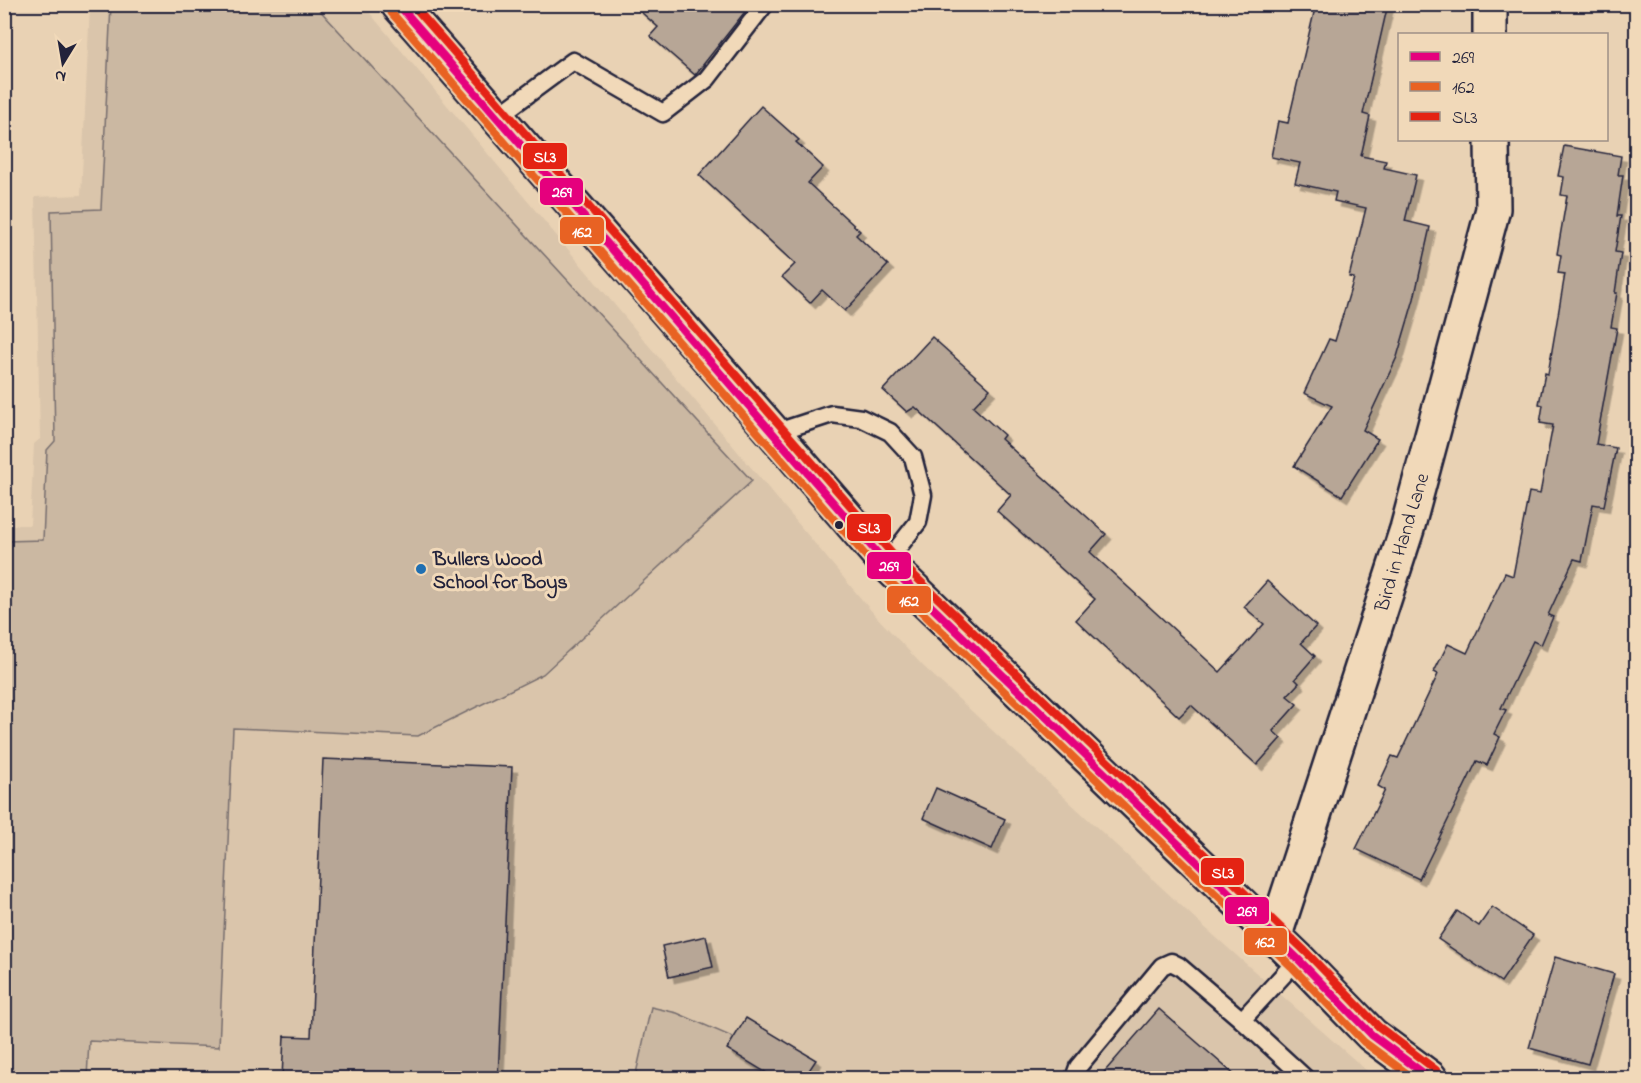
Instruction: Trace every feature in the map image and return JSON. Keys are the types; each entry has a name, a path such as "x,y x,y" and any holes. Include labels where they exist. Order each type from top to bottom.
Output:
{"main road":[{"path":"398,4 886,563 1093,761 1136,806 1286,949 1372,1035 1430,1078"},
{"path":"1490,4 1490,33"},
{"name":"Bird in Hand Lane","path":"1286,949 1407,529 1493,209 1492,141"}],"lane":[{"path":"497,117 573,61 663,113 707,79 765,4"},
{"path":"774,433 832,414 861,418 890,432 913,457 923,495 918,522 886,563"},
{"path":"1242,1020 1286,949"},
{"path":"1074,1078 1078,1067 1162,966 1171,962 1179,966 1242,1020 1305,1078"}],"shaded area":[{"name":"Bullers Wood School for Boys","path":"90,5 363,5 874,614 923,666 1202,925 1375,1078 5,1078 4,525 30,525 34,444 40,439 35,197 81,195"},
{"path":"111,5 315,5 752,481 543,674 418,736 233,728 219,1047 89,1041 87,1078 5,1078 5,541 43,540 47,450 55,441 51,211 101,209"},
{"path":"651,1007 677,1013 827,1078 635,1078"}],"building":[{"path":"632,4 751,4 695,75 650,36 658,27"},
{"path":"1316,4 1388,4 1363,114 1370,116 1361,156 1386,161 1384,168 1416,175 1405,221 1430,227 1414,299 1397,357 1363,430 1378,439 1342,496 1294,466 1332,406 1304,393 1329,339 1335,341 1354,278 1349,277 1366,208 1334,201 1336,192 1295,183 1300,163 1271,157 1278,121 1288,123"},
{"path":"761,106 799,140 796,142 823,167 808,183 860,231 856,235 888,265 845,311 822,290 810,303 782,277 795,264 699,175"},
{"path":"1564,146 1621,156 1618,175 1623,175 1617,216 1621,216 1615,252 1621,253 1611,327 1617,328 1596,444 1616,448 1604,506 1593,504 1582,561 1574,559 1548,615 1553,617 1541,645 1533,641 1501,708 1506,710 1494,734 1500,737 1487,765 1477,761 1419,879 1356,849 1385,790 1378,786 1392,756 1398,758 1438,674 1434,672 1448,644 1467,653 1505,573 1513,576 1529,492 1540,494 1553,425 1540,423 1543,405 1539,404 1545,373 1548,374 1565,274 1558,273 1561,255 1557,254 1567,196 1561,195 1564,177 1558,176"},
{"path":"932,337 990,389 973,407 1004,435 1001,439 1106,534 1090,552 1220,672 1264,624 1244,607 1267,581 1316,626 1301,643 1315,656 1295,679 1299,683 1287,696 1297,704 1273,731 1281,738 1257,765 1191,705 1179,717 1076,620 1095,599 997,511 1011,495 915,407 907,412 883,390"},
{"path":"323,759 512,767 498,1078 282,1078 284,1036 311,1037"},
{"path":"936,788 1005,819 992,849 923,818"},
{"path":"1492,907 1533,935 1501,982 1438,939 1457,911 1479,926"},
{"path":"706,936 713,967 669,977 662,946"},
{"path":"1555,957 1614,974 1588,1064 1529,1048"},
{"path":"1159,1009 1238,1078 1099,1078"},
{"path":"746,1018 816,1060 804,1078 775,1078 727,1049"}],"transit line":[{"name":"269","path":"398,4 886,563 1298,959 1372,1035 1430,1078"},
{"name":"SL3","path":"412,4 894,556 1305,951 1379,1027 1436,1070"},
{"name":"162","path":"390,11 879,571 1291,966 1364,1042 1413,1078"}],"place":[{"name":"Bullers Wood School for Boys","path":"421,569"}]}
